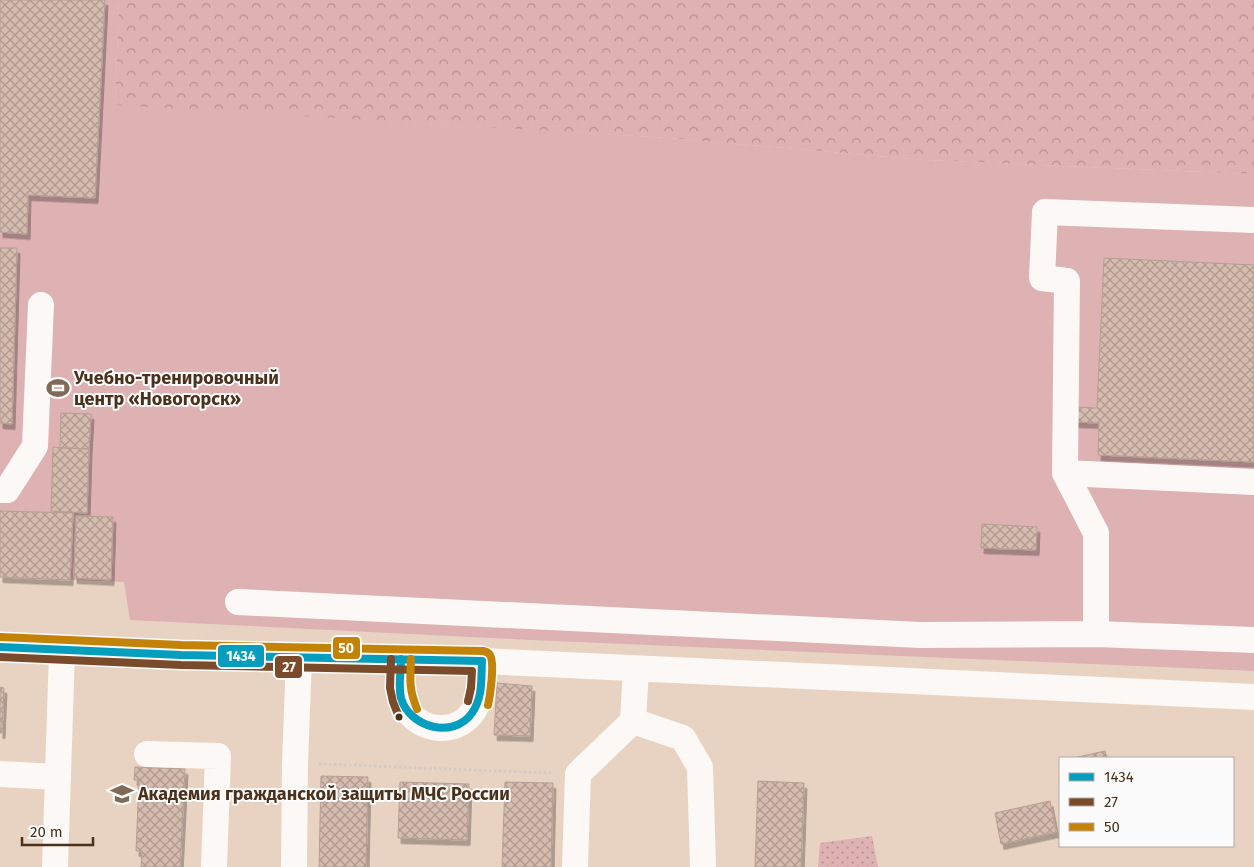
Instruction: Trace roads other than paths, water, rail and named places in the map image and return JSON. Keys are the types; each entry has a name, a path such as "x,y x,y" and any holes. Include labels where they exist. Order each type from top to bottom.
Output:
{"street":[{"path":"1096,634 1096,532 1065,473 1067,281 1042,278 1045,212 1254,220"},
{"path":"0,490 7,490 35,446 41,305"},
{"path":"1065,473 1254,482"},
{"path":"238,602 920,636 1096,634 1254,640"},
{"path":"0,647 62,651 299,658 482,661 1254,697"},
{"path":"55,867 62,651"},
{"path":"294,867 299,658"},
{"path":"401,659 400,686 402,700 408,713 419,722 432,728 446,728 459,724 470,715 478,703 482,661"},
{"path":"575,867 578,774 633,721 636,669"},
{"path":"633,721 683,738 700,767 703,867"},
{"path":"147,754 218,756 214,867"},
{"path":"0,774 58,777"}],"place":[{"name":"Учебно-тренировочный центр «Новогорск»","path":"58,388"},
{"name":"Академия гражданской защиты МЧС России","path":"122,794"}]}
